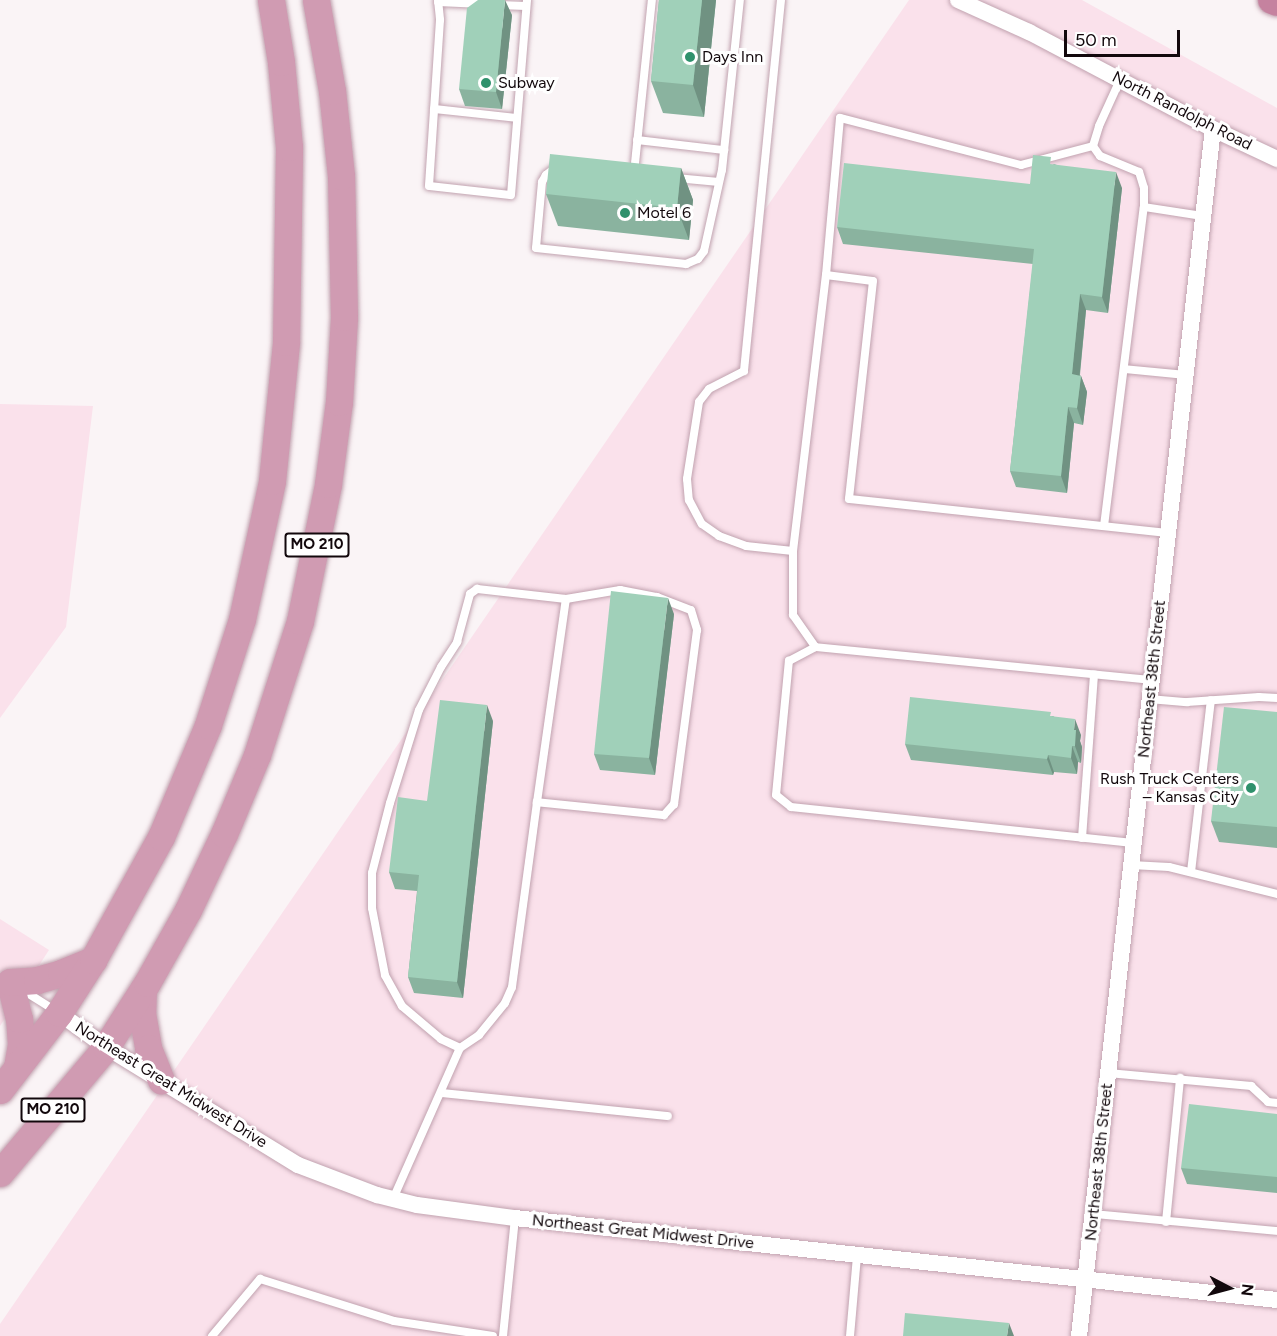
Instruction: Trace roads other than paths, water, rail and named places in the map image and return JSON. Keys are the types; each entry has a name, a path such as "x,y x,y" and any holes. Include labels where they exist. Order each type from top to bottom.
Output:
{"highway":[{"name":"MO 210","path":"0,1090 59,1013 93,960 161,837 202,742 242,619 272,481 286,342 290,201 285,100 271,0"},
{"name":"MO 210","path":"0,1173 106,1047 143,989 188,910 257,755 300,621 324,512 339,402 344,317 344,260 336,119 316,0"},
{"path":"1272,0 1277,2"},
{"path":"16,1069 21,1045 19,1019 5,979 37,980 61,974 93,960"},
{"path":"143,989 142,1012 148,1048 161,1081"}],"street":[{"name":"North Randolph Road","path":"958,0 1029,32 1213,129 1277,159"},
{"name":"Northeast 38th Street","path":"1079,1336 1213,129"},
{"name":"Northeast Great Midwest Drive","path":"59,1013 106,1047 298,1165 331,1179 393,1199 453,1211 1277,1300"}],"lane":[{"path":"633,174 652,0"},
{"path":"564,166 554,168 543,182 536,248 686,264 698,259 704,251 719,183 740,0"},
{"path":"780,0 744,371 710,389 699,402 687,479 690,500 702,524 719,536 746,546 793,550"},
{"path":"438,1 526,3 511,195 429,186 440,20 438,1"},
{"path":"1093,146 1102,118 1120,80"},
{"path":"434,109 517,118"},
{"path":"815,647 793,615 793,550 826,275 840,118 1021,165 1093,146"},
{"path":"637,141 724,150"},
{"path":"1093,146 1100,156 1139,172 1144,188 1144,207 1104,526"},
{"path":"622,172 644,175"},
{"path":"666,177 719,183"},
{"path":"1144,207 1203,216"},
{"path":"826,275 873,281 849,499 1168,533"},
{"path":"1124,369 1185,375"},
{"path":"460,1048 441,1039 402,1006 385,975 372,908 372,873 390,803 419,710 437,674 457,642 470,594 477,589 566,599 620,590 657,597 691,610 697,630 674,804 664,815 537,802"},
{"path":"393,1199 460,1048 479,1035 491,1022 505,1003 512,987 566,599"},
{"path":"1133,843 791,807 776,795 789,660 815,647 1151,680"},
{"path":"1082,838 1094,674"},
{"path":"1149,699 1211,700 1259,697 1277,699"},
{"path":"1191,872 1211,700"},
{"path":"1131,865 1169,867 1277,894"},
{"path":"5,979 59,1013"},
{"path":"1108,1073 1251,1086 1268,1102 1277,1103"},
{"path":"1166,1222 1180,1078"},
{"path":"441,1093 668,1116"},
{"path":"1094,1214 1277,1231"},
{"path":"503,1336 515,1218"},
{"path":"850,1336 857,1256"},
{"path":"212,1336 260,1279 394,1321 493,1336"}],"place":[{"name":"Days Inn","path":"690,57"},
{"name":"Subway","path":"486,83"},
{"name":"Motel 6","path":"625,213"},
{"name":"Rush Truck Centers – Kansas City","path":"1251,788"}]}
